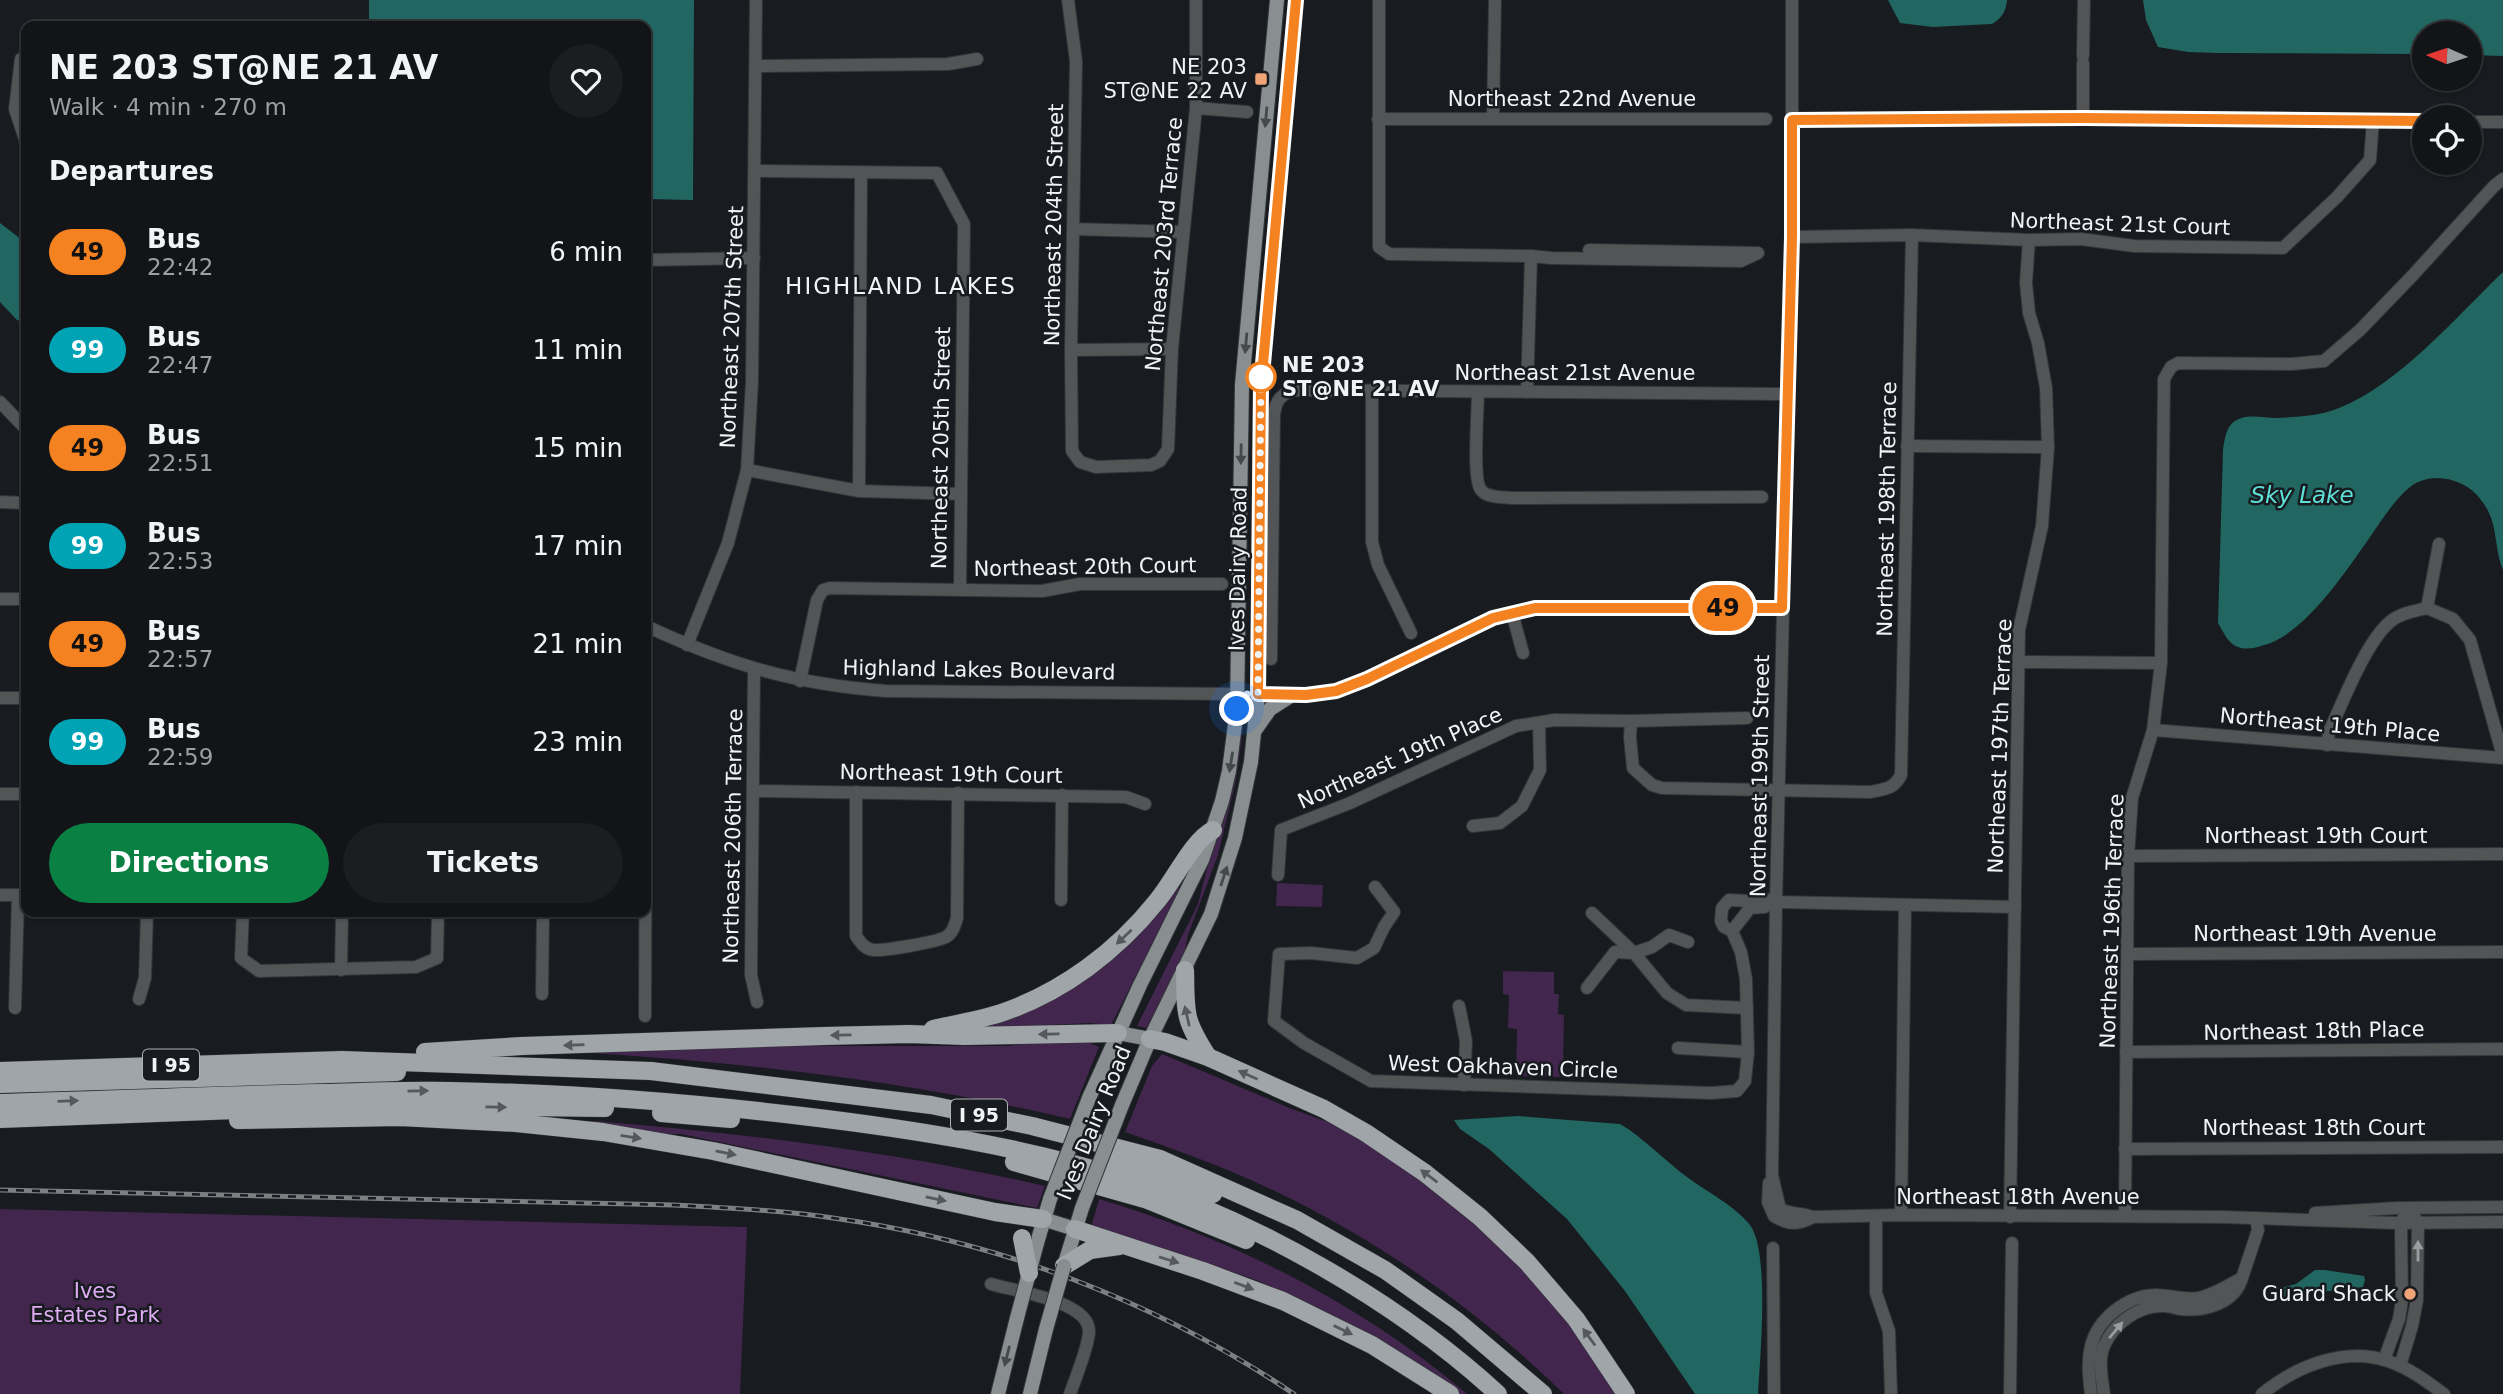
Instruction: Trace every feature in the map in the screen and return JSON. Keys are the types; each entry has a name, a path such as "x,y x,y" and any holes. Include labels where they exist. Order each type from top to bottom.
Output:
{"highway":[{"path":"909,1034 1001,1013 1052,990 1092,965 1149,912 1201,836 1213,830"},
{"path":"1185,970 1185,1013 1190,1028 1208,1057"},
{"path":"342,1060 522,1046 909,1034 964,1037 1118,1034"},
{"path":"1150,1039 1208,1057 1324,1109 1393,1150 1450,1192 1505,1240 1556,1294 1595,1345 1626,1394"},
{"name":"I 95","path":"0,1071 342,1060 651,1071 931,1105 1032,1126 1160,1159 1297,1220 1385,1270 1457,1321 1544,1394"},
{"path":"0,1084 411,1072 575,1076 745,1090 857,1104 1034,1137 1126,1162 1175,1180 1235,1203 1326,1247 1426,1311 1527,1394"},
{"path":"0,1103 430,1091 560,1094 699,1104 869,1124 975,1142 1052,1159 1127,1180 1220,1215 1310,1260 1392,1312 1475,1373 1498,1394"},
{"name":"I 95","path":"0,1118 369,1105 612,1108 884,1137 1004,1159 1145,1199 1263,1247 1351,1295 1438,1356 1483,1394"},
{"path":"159,1112 206,1120 400,1117 516,1123 590,1131 713,1151 995,1212 1043,1219"},
{"path":"995,1212 1030,1241 1029,1273"},
{"path":"1075,1229 1203,1271 1283,1301 1372,1345 1450,1394"},
{"path":"1072,1258 1090,1250 1126,1246"}],"main road":[{"name":"Ives Dairy Road","path":"1030,1241 1043,1219 1089,1098 1202,860 1229,771 1236,727 1242,385 1277,0"},
{"name":"Ives Dairy Road","path":"1030,1394 1046,1329 1072,1258 1075,1229 1082,1208 1150,1039 1211,914 1232,849 1247,786 1258,694 1261,386 1296,0"},
{"path":"1237,694 1258,694"},
{"path":"1255,730 1270,709 1293,695"},
{"path":"1118,1034 1150,1039"},
{"path":"1043,1219 1075,1229"},
{"path":"998,1394 1029,1273"}],"street":[{"name":"Northeast 207th Street","path":"687,645 728,543 747,470 752,382 756,0"},
{"name":"Northeast 204th Street","path":"1068,0 1076,61 1072,451"},
{"name":"Northeast 203rd Terrace","path":"1072,451 1080,462 1096,467 1151,465 1160,461 1168,449 1172,349 1196,107 1196,0"},
{"path":"1379,0 1379,247 1389,254 1741,261 1758,253 1541,250 1531,256"},
{"path":"1493,118 1496,0"},
{"name":"Northeast 199th Street","path":"1772,1175 1768,900 1779,790 1792,237 1792,0"},
{"path":"2083,118 2084,0"},
{"path":"756,66 948,64 977,59"},
{"path":"21,70 15,109 21,127"},
{"path":"1196,107 1247,112"},
{"path":"1792,120 2083,118 2412,121"},
{"name":"Northeast 22nd Avenue","path":"1378,119 1766,119"},
{"name":"Northeast 21st Court","path":"1792,237 1912,235 2029,240 2081,239 2134,246 2283,248 2337,197 2370,160 2373,121"},
{"path":"2482,122 2503,122"},
{"path":"755,171 861,174 859,491"},
{"name":"Northeast 205th Street","path":"861,174 937,173 964,224 960,589"},
{"name":"Northeast 196th Terrace","path":"2125,1216 2128,856 2132,797 2153,730 2161,663 2164,379 2171,367 2178,363 2292,364 2324,361 2360,330 2503,178"},
{"path":"1073,229 1182,232"},
{"name":"Northeast 198th Terrace","path":"1779,790 1870,792 1891,789 1901,775 1912,235"},
{"name":"Northeast 197th Terrace","path":"2010,1217 2020,630 2042,526 2048,447 2046,388 2038,343 2029,313 2026,283 2029,240"},
{"path":"1527,392 1531,256"},
{"path":"651,260 754,258"},
{"path":"1071,351 1172,349"},
{"name":"Northeast 21st Avenue","path":"1271,660 1274,415 1275,404 1284,393 1296,390 1372,390 1787,394"},
{"path":"1372,390 1372,542 1378,565 1411,633"},
{"path":"1478,392 1476,476 1481,490 1485,493 1512,498 1762,497"},
{"path":"0,402 21,424"},
{"path":"1907,446 2048,447"},
{"path":"747,470 859,491 961,494"},
{"path":"0,502 21,503"},
{"path":"2427,608 2439,544"},
{"name":"Northeast 20th Court","path":"800,681 817,600 823,590 830,588 1042,591 1080,584 1222,584"},
{"path":"0,599 21,599"},
{"path":"1258,694 1320,694 1367,679 1467,630 1512,612 1535,608 1782,608"},
{"path":"2327,745 2329,732 2366,656 2383,628 2411,611 2427,608 2453,619 2470,640 2503,757"},
{"path":"1512,612 1523,653"},
{"name":"Highland Lakes Boulevard","path":"651,628 754,670 834,687 886,691 1237,694"},
{"path":"2019,662 2161,663"},
{"name":"Northeast 206th Terrace","path":"754,670 755,791 751,975 757,1002"},
{"path":"0,698 21,698"},
{"name":"Northeast 19th Place","path":"1278,875 1281,830 1398,782 1516,726 1555,720 1747,718"},
{"path":"1631,721 1633,768 1652,785 1661,788 1779,790"},
{"path":"1473,826 1500,823 1522,806 1540,770 1539,723"},
{"name":"Northeast 19th Place","path":"2153,730 2503,757"},
{"name":"Northeast 19th Court","path":"755,791 1126,797 1145,804"},
{"path":"856,792 856,936 862,945 873,950 916,945 947,936 953,930 957,918 958,793"},
{"path":"0,794 21,794"},
{"path":"1060,900 1062,795"},
{"name":"Northeast 19th Court","path":"2128,856 2503,854"},
{"name":"West Oakhaven Circle","path":"1374,887 1394,912 1374,948 1357,958 1311,953 1279,954 1274,1021 1304,1043 1371,1082 1711,1093 1737,1090 1745,1081 1748,1052 1746,979 1741,952 1732,931 1721,921 1722,908 1729,900 1768,900"},
{"path":"0,895 21,895"},
{"path":"1732,931 1750,908 1765,907 1768,900 2015,907"},
{"path":"1901,1215 1905,905"},
{"path":"15,1009 21,911"},
{"path":"1592,914 1634,953 1667,993 1686,1005 1747,1008"},
{"path":"139,999 145,978 147,917"},
{"path":"243,917 241,958 259,971 416,967 437,958 438,917"},
{"path":"341,970 342,917"},
{"path":"542,917 542,995"},
{"path":"645,917 645,1016"},
{"path":"1587,988 1615,952 1634,953 1652,947 1669,935 1688,942"},
{"name":"Northeast 19th Avenue","path":"2128,954 2503,952"},
{"path":"1458,1006 1466,1041 1464,1084"},
{"path":"1678,1048 1748,1052"},
{"name":"Northeast 18th Place","path":"2126,1052 2503,1049"},
{"name":"Northeast 18th Court","path":"2125,1149 2503,1147"},
{"name":"Northeast 18th Avenue","path":"1772,1175 1780,1209 1787,1213 1801,1213 1813,1217 2125,1216 2400,1223 2503,1222"},
{"name":"Northeast 18th Avenue","path":"2224,1217 2409,1208 2503,1207"},
{"path":"2384,1360 2402,1300 2400,1223 2409,1208 2418,1223 2417,1300 2400,1366"},
{"path":"1876,1217 1877,1293 1889,1331 1891,1394"},
{"path":"2104,1394 2101,1367 2103,1347 2117,1327 2131,1315 2150,1307 2203,1308 2226,1300 2239,1288 2258,1230 2256,1218"},
{"path":"2010,1394 2012,1243"},
{"path":"1773,1248 1773,1394"},
{"path":"2091,1394 2088,1365 2092,1343 2116,1308 2132,1300 2153,1295 2197,1298 2242,1278"},
{"path":"991,1284 1072,1307 1088,1324 1089,1333 1070,1394"},
{"path":"2400,1312 2415,1313"},
{"path":"2262,1394 2290,1375 2334,1358 2384,1360 2400,1366 2444,1394"}],"green space":[{"path":"1240,737 1236,780 1218,855 1188,935 1184,955 1147,1028 1137,1026 1198,904"},
{"path":"1277,883 1323,885 1322,907 1276,906"},
{"path":"1178,887 1180,888 1111,1025 1090,1023 972,1029 1105,963 1133,940 1159,913"},
{"path":"1503,971 1554,972 1554,994 1559,994 1558,1014 1564,1015 1563,1077 1516,1076 1517,1029 1508,1028 1509,995 1503,994"},
{"path":"1029,1042 1088,1042 1099,1047 1070,1119 891,1084 712,1062 591,1053 732,1046 1010,1046"},
{"path":"1162,1054 1339,1126 1431,1181 1545,1286 1622,1394 1564,1394 1492,1329 1414,1271 1373,1245 1331,1220 1244,1177 1125,1132 1152,1066"},
{"path":"595,1121 877,1153 1045,1186 1037,1208 681,1134 659,1134 595,1124"},
{"path":"1099,1199 1197,1233 1293,1277 1384,1331 1467,1394 1457,1394 1291,1295 1256,1280 1095,1226 1092,1224"},
{"name":"Ives Estates Park","path":"0,1209 747,1227 740,1394 0,1394"}],"water":[{"path":"369,0 694,0 693,200 651,199 651,21 369,21"},
{"path":"1888,0 2007,0 2003,14 1992,24 1933,27 1900,23"},
{"path":"2143,0 2503,0 2503,56 2482,55 2482,21 2412,21 2412,54 2188,52 2158,47 2146,20"},
{"path":"0,223 21,239 21,321 0,302"},
{"name":"Sky Lake","path":"2503,272 2503,570 2491,517 2481,500 2458,482 2428,479 2410,487 2388,510 2337,583 2294,628 2279,639 2258,647 2244,648 2231,643 2218,623 2223,450 2231,424 2247,417 2300,417 2332,411 2361,398 2405,367"},
{"path":"1518,1116 1620,1124 1744,1218 1756,1239 1762,1281 1758,1394 1695,1394 1625,1291 1567,1219 1489,1149 1460,1129 1454,1120"},
{"path":"2315,1270 2364,1276 2365,1280 2363,1287 2280,1297 2276,1289 2296,1284"}],"railway":[{"path":"0,1190 674,1205 833,1218 895,1228 955,1242 1074,1280 1187,1330 1294,1394"}],"bus line":[{"name":"49","path":"1296,0 1261,386 1258,694 1306,695 1336,691 1367,679 1493,618 1535,608 1782,608 1792,237 1792,120 2083,118 2412,121"}],"place":[{"name":"NE 203 ST@NE 22 AV","path":"1261,79"},
{"name":"NE 203 ST@NE 21 AV","path":"1261,377"},
{"name":"Guard Shack","path":"2410,1294"}],"district":[{"name":"HIGHLAND LAKES","path":"901,286"}],"route":[{"path":"1237,709 1237,694 1258,694 1261,377"}]}
